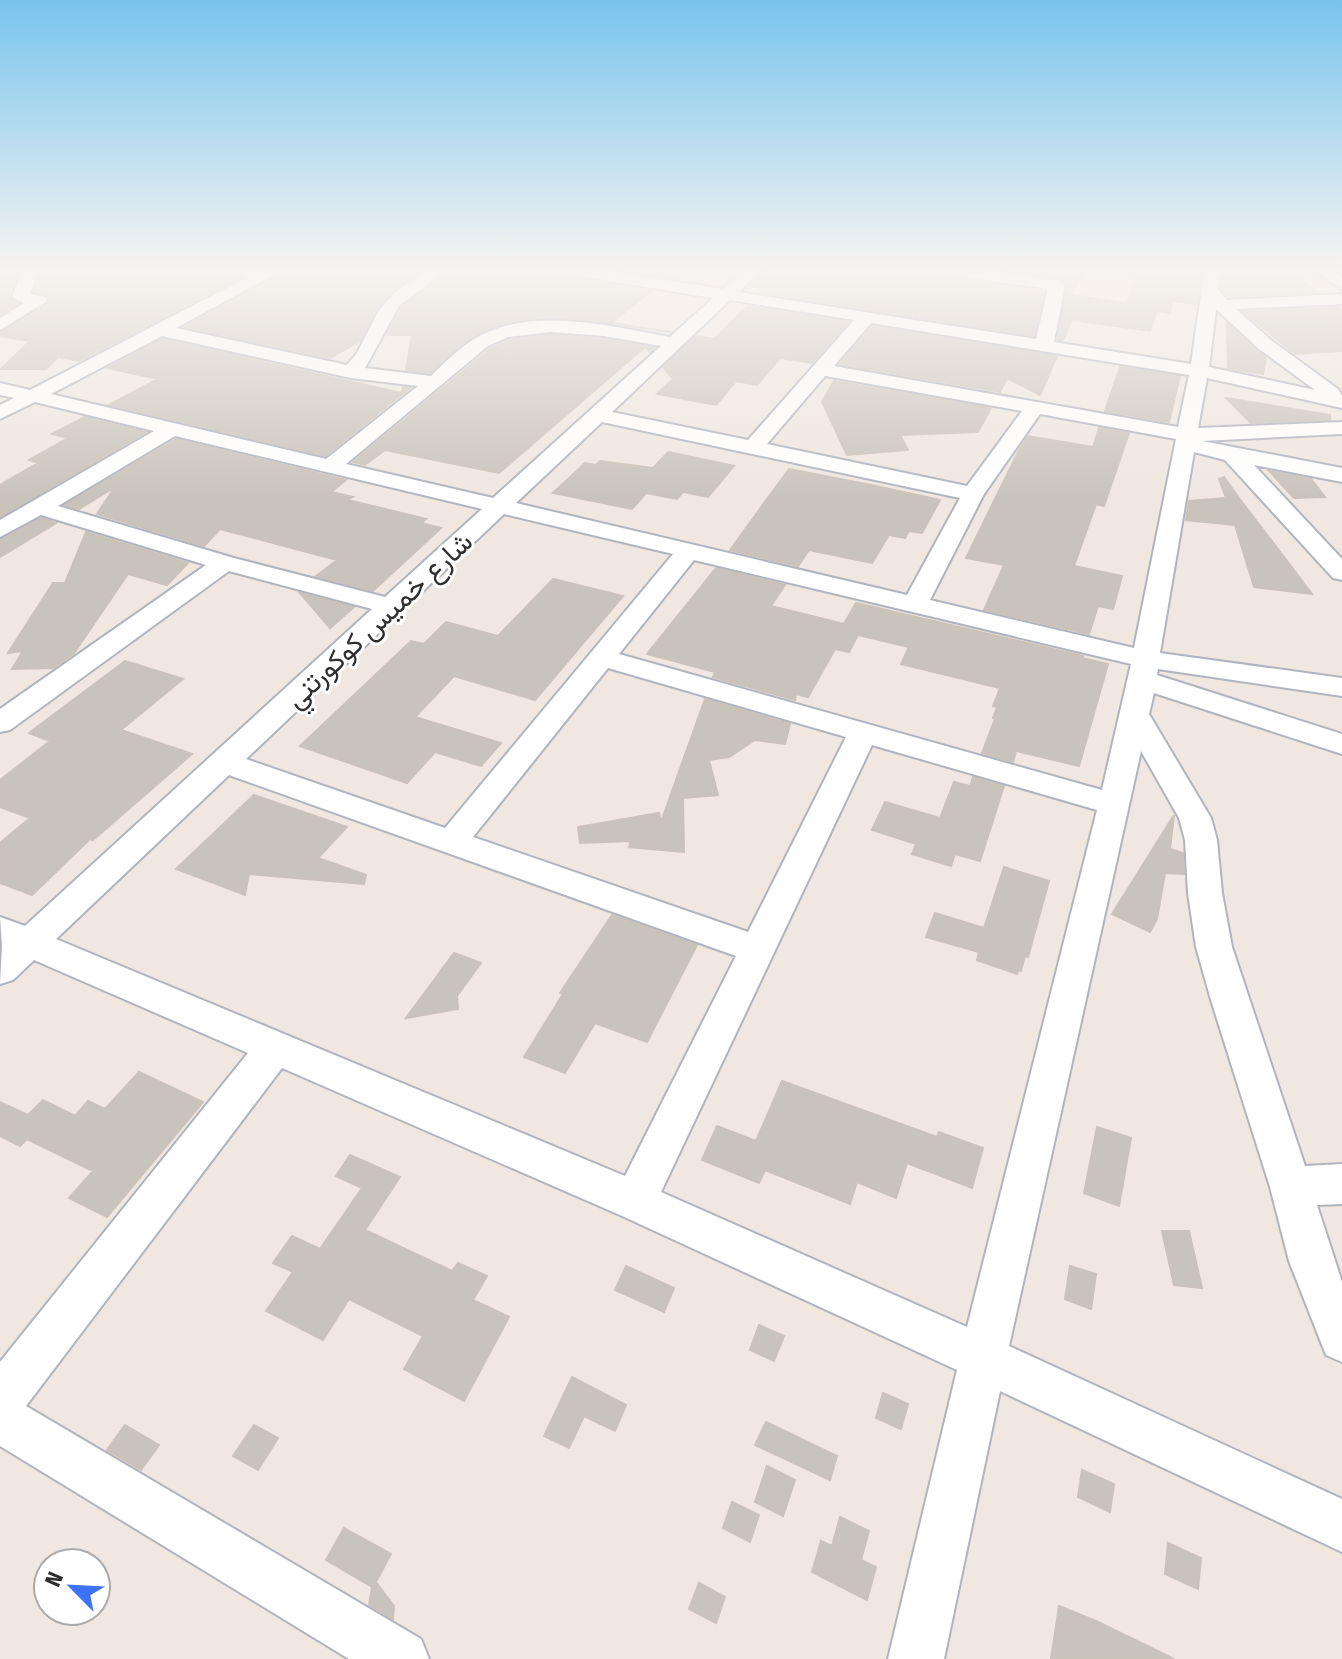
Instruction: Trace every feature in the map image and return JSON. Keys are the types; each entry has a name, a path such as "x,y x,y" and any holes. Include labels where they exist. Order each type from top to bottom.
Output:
{"street":[{"path":"0,413 132,344"},
{"path":"226,344 351,372 435,382"},
{"path":"351,372 369,354 373,344"},
{"path":"331,465 480,344"},
{"name":"شارع خميس كوكورتني","path":"0,970 15,936 226,763 674,344"},
{"path":"753,447 844,344"},
{"path":"1040,344 1199,371 1341,401"},
{"path":"916,1659 1141,684 1188,439 1202,344"},
{"path":"1267,344 1341,401"},
{"path":"822,370 1188,439 1233,455 1342,475"},
{"path":"0,389 915,604 1141,684 1342,744"},
{"path":"915,604 973,494 1034,408"},
{"path":"598,415 973,494"},
{"path":"0,530 173,428"},
{"path":"1188,439 1342,428"},
{"path":"1233,455 1342,573"},
{"path":"38,507 225,563 393,607"},
{"path":"452,841 689,550"},
{"path":"7,709 225,563"},
{"path":"603,658 862,735 1114,804"},
{"path":"1141,684 1303,682 1342,687"},
{"path":"1303,682 1309,735"},
{"path":"1141,684 1195,818 1218,960 1291,1187 1311,1261 1342,1339"},
{"path":"635,1201 862,735"},
{"path":"226,763 757,949"},
{"path":"15,936 635,1201 983,1358 1342,1526"},
{"path":"0,1400 276,1047"},
{"path":"1291,1187 1342,1184"},
{"path":"0,1418 401,1659"}],"building":[{"path":"26,344 111,344 79,361 58,357 46,369 1,369"},
{"path":"152,344 186,344 402,393 403,387 410,388 325,456 109,405 158,379 108,368"},
{"path":"266,344 354,344 330,358"},
{"path":"410,344 462,344 430,373 406,370"},
{"path":"500,344 634,344 654,348 650,352 645,347 499,473 385,450 365,465 353,462 490,349"},
{"path":"687,344 828,344 812,363 780,358 757,385 736,381 716,405 657,394 673,379 663,367"},
{"path":"856,344 986,344 1057,356 1040,395 1007,378 1000,392 840,364"},
{"path":"1227,344 1251,344 1266,358 1263,374 1228,368"},
{"path":"1283,344 1342,344 1342,351 1295,354"},
{"path":"1120,367 1180,376 1169,422 1105,411"},
{"path":"834,381 991,408 978,432 900,435 908,450 847,455 822,402"},
{"path":"1226,398 1330,415 1330,420 1251,423"},
{"path":"85,417 146,432 0,517 0,485 38,463 29,460 68,438 52,434"},
{"path":"1099,428 1129,433 1104,506 1096,504 1074,566 1122,576 1113,609 1098,606 1089,634 984,610 1004,565 966,558 1019,450 1028,436 1093,447"},
{"path":"176,439 346,480 331,492 353,497 348,500 426,519 421,523 441,528 373,591 316,576 337,560 220,529 204,546 97,514 115,487 79,509 65,505"},
{"path":"668,452 734,466 708,497 683,492 677,499 646,493 632,509 553,493 585,463 596,465 600,461 653,468"},
{"path":"789,469 940,500 922,533 909,531 905,538 889,535 872,563 809,550 798,566 730,550"},
{"path":"1269,471 1311,479 1325,497 1294,498"},
{"path":"1224,477 1312,594 1254,587 1235,525 1186,520 1189,501 1226,498 1219,479"},
{"path":"41,518 56,523 0,557 0,540"},
{"path":"86,532 188,563 167,585 128,574 74,653 53,668 12,669 23,651 8,653 53,583 65,583"},
{"path":"716,568 785,585 771,606 844,624 856,603 1108,664 1079,766 1016,751 1013,762 982,753 995,719 997,707 993,706 1000,688 901,664 909,647 858,635 849,652 835,649 808,697 796,694 795,700 713,677 715,672 647,654"},
{"path":"553,579 623,596 535,700 454,676 415,717 501,743 481,766 435,752 407,783 300,746 411,641 424,644 446,622 498,636"},
{"path":"300,593 354,607 330,628"},
{"path":"125,661 183,679 121,730 192,754 93,840 90,839 32,895 0,883 0,843 30,818 0,807 0,780 50,741 29,733"},
{"path":"705,699 790,724 785,744 755,740 729,757 709,760 718,795 683,798 684,852 629,847 631,841 580,843 578,827 659,813 661,822"},
{"path":"973,777 1004,786 980,861 955,854 951,866 912,854 916,844 872,830 885,802 940,818 954,782 970,786"},
{"path":"254,795 347,827 318,858 366,875 364,884 249,874 245,895 176,869"},
{"path":"1174,815 1170,849 1183,853 1184,874 1165,873 1157,919 1150,932 1112,914"},
{"path":"1004,867 1049,881 1028,957 1025,956 1021,971 1018,970 1017,974 977,960 979,952 926,937 935,913 984,928"},
{"path":"612,915 697,945 647,1042 595,1023 565,1073 524,1057 563,994 560,993"},
{"path":"454,953 481,963 457,996 458,1009 406,1018"},
{"path":"139,1072 203,1102 107,1217 69,1198 93,1171 27,1139 20,1146 0,1136 0,1102 28,1115 43,1100 75,1116 88,1101 105,1109"},
{"path":"782,1081 937,1137 939,1132 983,1148 972,1188 907,1163 896,1198 857,1182 850,1204 765,1170 759,1183 702,1160 717,1126 756,1141"},
{"path":"1097,1127 1131,1138 1119,1206 1084,1193"},
{"path":"350,1155 400,1177 365,1230 452,1271 458,1263 487,1276 473,1300 509,1317 464,1401 404,1369 423,1336 349,1299 323,1340 266,1311 293,1272 273,1263 292,1236 320,1249 362,1188 336,1176"},
{"path":"1162,1231 1189,1231 1202,1288 1174,1285"},
{"path":"626,1266 674,1288 664,1312 615,1290"},
{"path":"1070,1266 1096,1274 1091,1309 1065,1299"},
{"path":"759,1325 784,1336 774,1361 750,1350"},
{"path":"572,1377 626,1405 615,1431 584,1416 569,1448 544,1436"},
{"path":"883,1393 908,1404 901,1429 876,1418"},
{"path":"766,1422 837,1456 830,1480 755,1445"},
{"path":"125,1425 159,1445 141,1470 107,1450"},
{"path":"254,1425 278,1438 258,1470 233,1456"},
{"path":"767,1466 795,1480 783,1516 755,1502"},
{"path":"1082,1470 1114,1484 1110,1512 1078,1497"},
{"path":"732,1502 759,1515 750,1542 723,1528"},
{"path":"840,1517 869,1531 861,1560 876,1567 867,1600 812,1572 821,1541 832,1546"},
{"path":"344,1528 391,1554 376,1582 394,1606 393,1619 369,1605 372,1587 326,1560"},
{"path":"1168,1543 1201,1558 1198,1589 1165,1574"},
{"path":"699,1583 725,1597 716,1623 689,1609"},
{"path":"1059,1606 1096,1621 1174,1659 1051,1659"}]}
